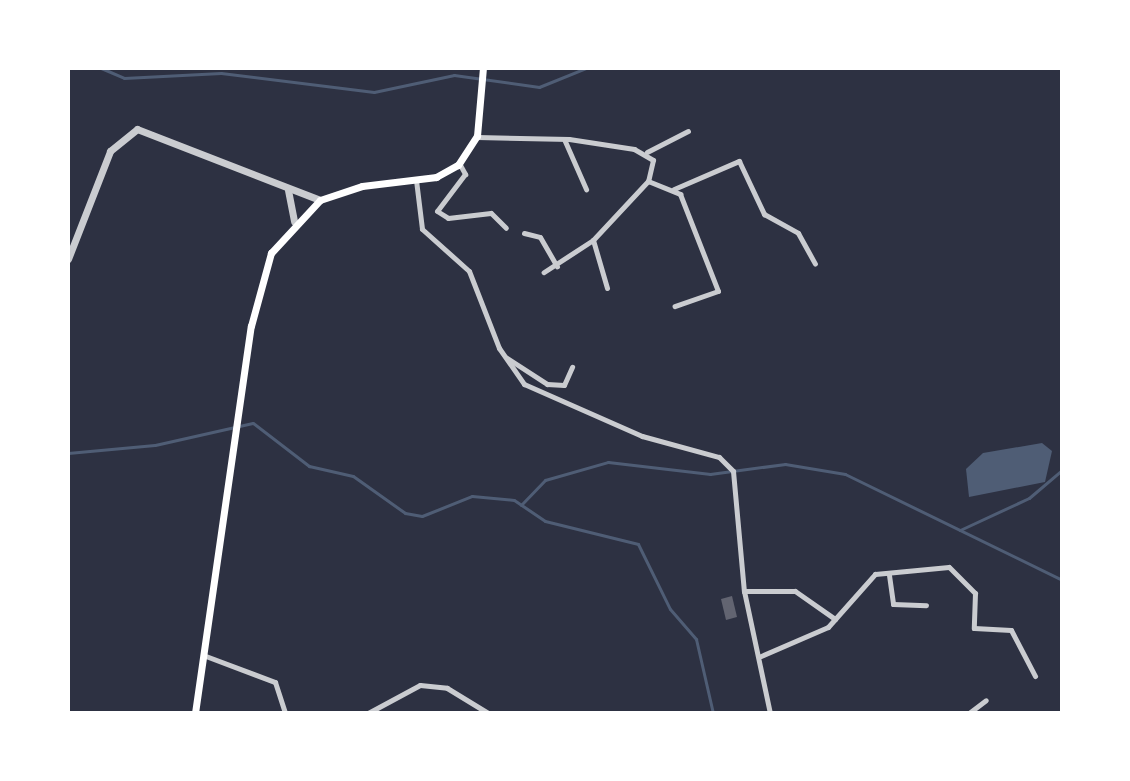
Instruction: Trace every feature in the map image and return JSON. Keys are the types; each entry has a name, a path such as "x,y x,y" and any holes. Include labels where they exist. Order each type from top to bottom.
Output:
{"main road":[{"path":"195,713 251,326 271,253 294,221 320,200 416,180 459,163 476,137 483,68"}],"street":[{"path":"68,259 110,151 129,131 148,130 288,190 320,200"},
{"path":"476,137 563,138 647,152 688,131"},
{"path":"563,138 586,189"},
{"path":"544,272 557,267 593,240 648,181 647,152"},
{"path":"648,181 660,192 674,189 739,161 764,214 806,241 815,264"},
{"path":"459,163 465,174 437,211 448,218 491,213 506,228"},
{"path":"416,180 422,229 469,271 506,358 524,384 559,405 726,462 735,476 744,591 761,656 770,713"},
{"path":"674,189 718,291 675,306"},
{"path":"288,190 294,221"},
{"path":"524,233 540,237 557,267"},
{"path":"593,240 607,288"},
{"path":"506,358 547,384 564,385 572,367"},
{"path":"761,656 835,619 875,574 958,572 975,593 974,628 1011,630 1035,676"},
{"path":"889,575 893,604 926,605"},
{"path":"744,591 795,591 835,619"},
{"path":"203,655 275,682 285,713"},
{"path":"368,713 420,685 447,688 488,713"},
{"path":"969,713 986,700"}],"water":[{"path":"1042,443 1052,451 1045,482 969,497 966,469 983,453"}],"building":[{"path":"732,596 737,617 726,620 721,599"}],"waterway":[{"path":"101,68 124,78 221,73 374,92 454,75 539,87 586,68"},
{"path":"68,453 155,445 253,423 309,466 353,476 405,513 422,516 472,496 514,500 545,521 638,544 670,609 696,639 713,713"},
{"path":"521,505 545,480 608,462 710,474 785,464 845,474 1062,580"},
{"path":"960,530 1029,498 1062,470"}]}
